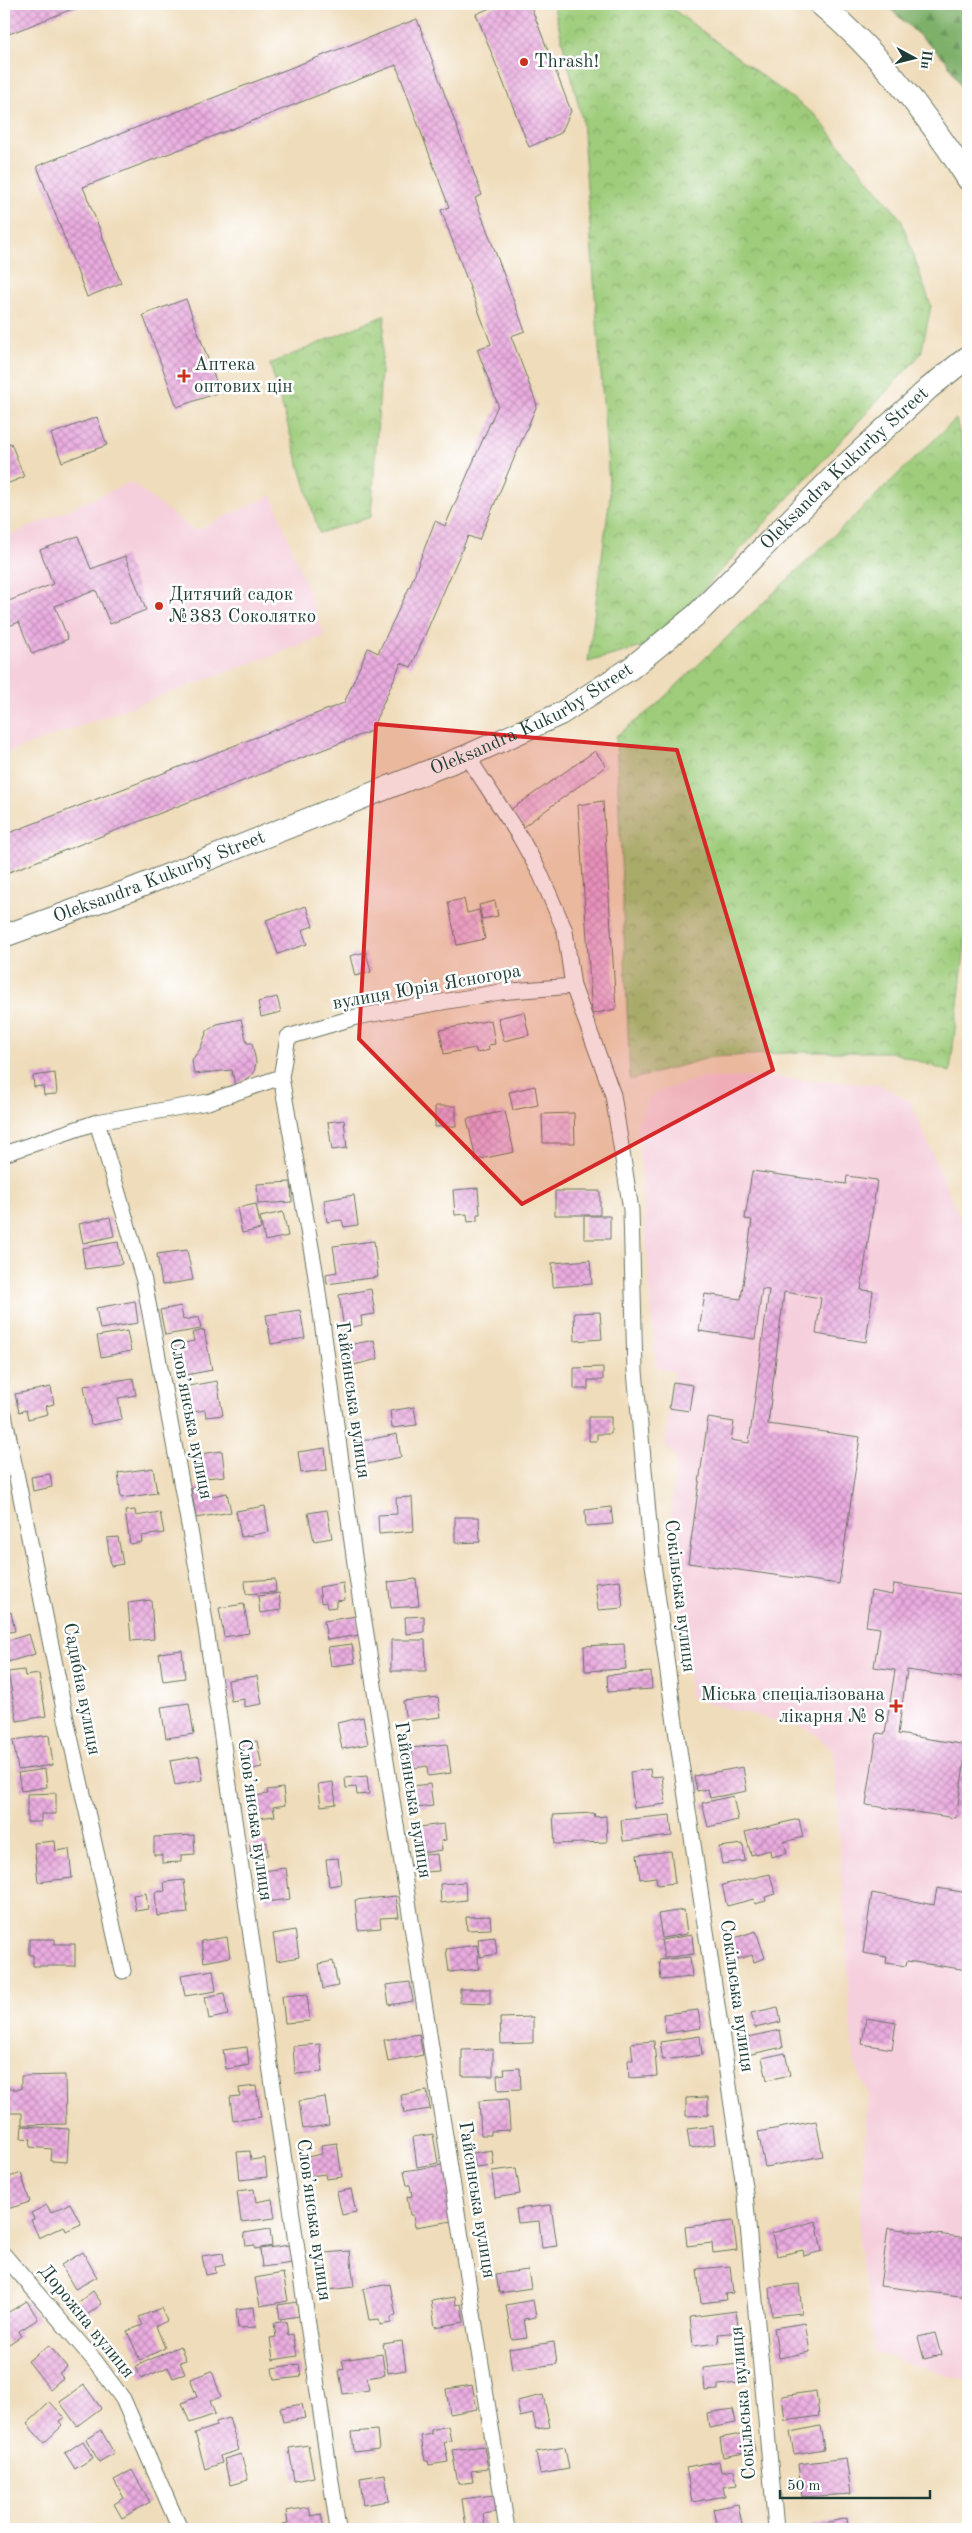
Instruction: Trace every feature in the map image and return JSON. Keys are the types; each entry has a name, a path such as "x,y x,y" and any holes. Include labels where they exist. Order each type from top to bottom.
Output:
{"street":[{"path":"820,4 840,20 889,71 934,126 968,179"},
{"name":"Oleksandra Kukurby Street","path":"4,936 133,890 467,756 560,714 631,668 696,615 840,470 929,388 968,357"},
{"name":"Сокільська вулиця","path":"467,756 520,837 540,874 565,931 573,986 613,1095 631,1210 635,1371 652,1557 745,2193 776,2529"},
{"name":"вулиця Юрія Ясногора","path":"281,1078 288,1038 366,1016 500,992 573,986"},
{"path":"4,1154 97,1122 208,1102 281,1078"},
{"name":"Гайсинська вулиця","path":"281,1078 315,1270 356,1572 508,2529"},
{"name":"Словʼянська вулиця","path":"97,1122 144,1281 198,1574 338,2529"},
{"name":"Садибна вулиця","path":"4,1414 66,1719 123,1971"},
{"name":"Дорожна вулиця","path":"4,2255 95,2361 123,2399 180,2529"}],"highlighted area":[{"path":"376,724 677,750 773,1070 522,1204 359,1039"}],"shaded area":[{"name":"Дитячий садок №383 Соколятко","path":"131,482 194,531 272,495 325,636 4,754 4,538"},
{"path":"768,1077 881,1085 911,1102 968,1238 968,2382 874,2352 868,2297 858,2246 868,2093 853,2060 834,1751 809,1729 691,1699 670,1526 676,1457 665,1445 674,1372 656,1368 637,1124 649,1098 660,1091 700,1078"}],"green space":[{"path":"553,4 666,4 816,116 901,219 931,306 921,354 653,644 588,662 610,496 582,119"},
{"path":"885,4 968,4 968,99 946,60"},
{"path":"385,315 371,517 319,533 270,364"},
{"path":"956,419 968,463 968,920 950,1072 891,1052 804,1052 712,1057 630,1080 616,736 653,708"}],"building":[{"path":"4,4 85,4 4,36"},
{"name":"Thrash!","path":"500,4 530,4 571,111 561,133 529,147 476,14"},
{"path":"417,19 482,195 475,198 525,331 511,336 537,405 479,540 468,536 411,667 401,663 371,731 4,874 4,835 344,703 368,648 378,653 410,586 435,521 445,526 498,405 477,349 491,344 441,210 449,207 396,65 83,187 121,283 87,297 37,166"},
{"path":"186,299 220,392 177,407 143,315"},
{"path":"97,417 107,445 62,462 51,434"},
{"path":"11,443 24,477 4,485 4,446"},
{"path":"78,536 91,569 125,556 146,610 110,624 96,590 55,606 68,639 32,654 19,622 4,628 4,596 6,602 53,584 40,550"},
{"path":"595,751 606,766 523,827 510,810"},
{"path":"603,801 616,1009 592,1014 578,805"},
{"path":"464,899 467,913 479,910 485,939 457,945 448,902"},
{"path":"495,901 498,916 482,919 479,905"},
{"path":"306,906 313,926 302,930 307,944 278,954 266,920"},
{"path":"366,952 371,972 355,976 350,956"},
{"path":"277,997 281,1012 261,1017 258,1002"},
{"path":"524,1012 529,1035 504,1041 498,1018"},
{"path":"241,1019 247,1043 252,1043 256,1062 254,1073 235,1087 232,1070 194,1074 192,1060 200,1049 207,1031 217,1024"},
{"path":"491,1020 495,1044 488,1045 489,1050 477,1053 475,1048 444,1054 440,1030"},
{"path":"55,1073 57,1094 44,1095 43,1086 34,1087 33,1076"},
{"path":"535,1086 538,1105 513,1110 509,1092"},
{"path":"435,1106 456,1106 456,1126 435,1127"},
{"path":"505,1111 514,1152 476,1160 467,1119"},
{"path":"574,1113 575,1143 543,1143 542,1114"},
{"path":"344,1120 347,1148 332,1150 328,1122"},
{"path":"752,1171 846,1184 847,1176 877,1180 861,1290 873,1291 866,1342 816,1334 821,1298 784,1292 768,1424 860,1437 839,1584 688,1563 708,1418 734,1422 731,1440 749,1443 769,1290 762,1289 755,1339 699,1331 705,1294 741,1299 752,1220 745,1219"},
{"path":"291,1182 292,1202 258,1204 257,1184"},
{"path":"478,1188 480,1214 477,1214 477,1221 468,1222 467,1214 455,1215 453,1190"},
{"path":"555,1191 600,1191 600,1215 555,1215"},
{"path":"354,1195 358,1225 344,1227 342,1220 327,1222 324,1200"},
{"path":"256,1204 261,1229 242,1233 237,1208"},
{"path":"283,1212 288,1236 265,1241 260,1217"},
{"path":"584,1216 610,1216 610,1239 584,1239"},
{"path":"110,1217 114,1236 83,1243 79,1224"},
{"path":"374,1241 378,1277 327,1284 326,1274 337,1272 333,1246"},
{"path":"118,1242 122,1264 85,1269 82,1248"},
{"path":"187,1250 193,1280 162,1285 157,1254"},
{"path":"590,1260 592,1284 553,1287 552,1263"},
{"path":"371,1289 375,1314 361,1316 362,1325 344,1329 339,1295"},
{"path":"135,1301 138,1323 100,1329 96,1308"},
{"path":"181,1306 183,1320 199,1317 201,1329 165,1335 160,1310"},
{"path":"300,1310 305,1338 271,1344 266,1315"},
{"path":"600,1312 602,1339 575,1341 574,1313"},
{"path":"204,1330 212,1370 181,1376 175,1345 194,1341 192,1333"},
{"path":"127,1331 131,1351 101,1357 97,1336"},
{"path":"374,1340 378,1359 354,1365 349,1345"},
{"path":"603,1367 603,1380 588,1380 588,1389 574,1389 574,1368"},
{"path":"133,1378 136,1395 118,1398 122,1419 91,1425 84,1386"},
{"path":"217,1381 223,1415 206,1417 205,1410 187,1413 183,1387"},
{"path":"673,1382 693,1385 689,1411 669,1408"},
{"path":"51,1387 54,1404 46,1406 48,1414 28,1419 26,1410 19,1412 15,1394"},
{"path":"414,1407 417,1425 392,1428 390,1411"},
{"path":"589,1417 611,1417 611,1434 597,1434 597,1441 589,1441"},
{"path":"397,1434 401,1457 367,1464 362,1441"},
{"path":"325,1448 327,1470 301,1473 298,1452"},
{"path":"222,1451 225,1476 196,1479 193,1455"},
{"path":"153,1468 157,1493 121,1498 118,1473"},
{"path":"50,1474 52,1487 33,1491 31,1477"},
{"path":"205,1486 207,1497 227,1493 231,1512 196,1518 191,1489"},
{"path":"412,1497 414,1531 379,1534 378,1515 397,1514 396,1498"},
{"path":"265,1506 269,1532 241,1537 236,1511"},
{"path":"611,1507 613,1524 586,1526 585,1510"},
{"path":"135,1510 136,1516 160,1512 164,1533 141,1536 142,1542 130,1544 125,1511"},
{"path":"327,1510 332,1538 314,1541 308,1513"},
{"path":"455,1517 479,1517 480,1542 455,1543"},
{"path":"118,1537 123,1564 111,1566 107,1538"},
{"path":"275,1579 276,1592 246,1594 245,1581"},
{"path":"416,1579 419,1606 391,1608 388,1582"},
{"path":"620,1580 623,1608 598,1610 595,1583"},
{"path":"343,1583 345,1600 336,1601 336,1607 327,1608 326,1602 321,1603 319,1587"},
{"name":"Міська спеціалізована лікарня № 8","path":"894,1584 968,1595 968,1679 907,1670 898,1734 967,1745 956,1818 866,1805 877,1733 885,1734 895,1670 874,1667 880,1628 866,1626 871,1591 892,1595"},
{"path":"279,1593 281,1610 260,1613 258,1596"},
{"path":"151,1600 154,1639 131,1641 128,1603"},
{"path":"244,1604 249,1633 224,1637 219,1608"},
{"path":"11,1612 15,1631 4,1633 4,1613"},
{"path":"357,1616 360,1635 327,1640 324,1621"},
{"path":"424,1616 424,1632 406,1634 405,1617"},
{"path":"29,1634 35,1654 8,1662 4,1642"},
{"path":"391,1640 425,1640 426,1671 391,1671"},
{"path":"352,1644 355,1663 331,1666 328,1647"},
{"path":"624,1644 626,1669 585,1671 584,1646"},
{"path":"182,1650 185,1678 163,1681 159,1653"},
{"path":"24,1670 25,1676 39,1674 46,1716 17,1721 8,1672"},
{"path":"651,1672 652,1689 608,1692 607,1675"},
{"path":"257,1676 262,1704 244,1707 244,1699 231,1701 228,1680"},
{"path":"438,1697 441,1717 406,1721 403,1701"},
{"path":"189,1703 194,1734 166,1738 161,1707"},
{"path":"363,1717 368,1744 342,1749 337,1723"},
{"path":"49,1735 53,1765 18,1770 13,1740"},
{"path":"257,1741 262,1767 247,1770 243,1744"},
{"path":"447,1744 451,1773 428,1776 427,1766 414,1768 411,1748"},
{"path":"199,1756 203,1780 175,1785 170,1761"},
{"path":"743,1767 747,1791 710,1798 708,1789 697,1791 694,1776"},
{"path":"45,1769 47,1787 21,1791 18,1773"},
{"path":"650,1769 651,1777 662,1776 666,1804 634,1808 630,1772"},
{"path":"367,1776 369,1794 357,1795 356,1787 346,1788 345,1778"},
{"path":"333,1782 336,1804 321,1806 318,1784"},
{"path":"430,1784 433,1806 415,1808 412,1786"},
{"path":"283,1788 285,1805 273,1807 275,1816 258,1818 255,1796 268,1794 267,1790"},
{"path":"56,1793 56,1814 41,1814 41,1822 27,1822 27,1794"},
{"path":"733,1796 738,1820 708,1827 702,1803"},
{"path":"594,1813 595,1817 606,1816 607,1842 555,1844 553,1815"},
{"path":"670,1815 672,1836 623,1841 621,1820"},
{"path":"799,1819 803,1837 784,1842 787,1853 771,1857 770,1850 751,1855 745,1832"},
{"path":"444,1824 446,1840 441,1841 442,1850 422,1853 419,1827"},
{"path":"194,1835 195,1854 181,1855 181,1862 162,1863 162,1855 154,1855 154,1837"},
{"path":"55,1841 56,1851 69,1849 72,1878 38,1882 34,1843"},
{"path":"267,1842 268,1855 251,1857 250,1844"},
{"path":"743,1844 745,1861 722,1864 719,1847"},
{"path":"671,1851 675,1883 657,1885 656,1877 640,1879 637,1855"},
{"path":"437,1854 439,1871 425,1872 423,1855"},
{"path":"338,1858 341,1884 329,1886 326,1859"},
{"path":"286,1868 290,1899 266,1902 262,1871"},
{"path":"770,1874 775,1894 765,1897 766,1901 755,1904 754,1899 727,1906 722,1885"},
{"path":"184,1880 188,1913 157,1916 155,1892 165,1891 164,1882"},
{"path":"465,1882 466,1900 441,1903 440,1884"},
{"path":"937,1888 968,1893 968,1970 907,1961 906,1966 886,1963 887,1957 863,1953 872,1893 934,1905"},
{"path":"146,1893 148,1909 136,1911 133,1895"},
{"path":"396,1896 399,1917 380,1918 381,1928 358,1930 355,1900"},
{"path":"684,1910 687,1934 662,1938 658,1914"},
{"path":"490,1916 491,1929 467,1930 466,1917"},
{"path":"295,1930 299,1957 277,1961 273,1934"},
{"path":"756,1931 765,1958 754,1962 752,1955 731,1961 725,1941"},
{"path":"692,1935 694,1954 664,1958 661,1940"},
{"path":"227,1937 230,1957 204,1962 201,1941"},
{"path":"495,1937 497,1954 480,1957 478,1939"},
{"path":"29,1939 55,1939 55,1944 75,1944 75,1966 33,1966 33,1955 29,1955"},
{"path":"477,1945 479,1969 449,1972 446,1949"},
{"path":"690,1957 692,1977 661,1980 659,1960"},
{"path":"333,1961 338,1986 323,1989 319,1964"},
{"path":"213,1970 216,1991 185,1996 181,1975"},
{"path":"410,1982 413,2001 389,2005 386,1985"},
{"path":"460,1989 490,1989 490,2004 460,2003"},
{"path":"224,1993 228,2015 209,2019 205,1997"},
{"path":"307,1994 310,2021 285,2023 282,1996"},
{"path":"778,2007 781,2022 755,2028 751,2013"},
{"path":"698,2010 701,2028 666,2033 663,2014"},
{"path":"533,2017 533,2043 501,2044 500,2018"},
{"path":"866,2018 896,2023 892,2049 862,2044"},
{"path":"780,2030 783,2047 747,2055 743,2038"},
{"path":"419,2034 423,2055 388,2062 384,2040"},
{"path":"700,2036 702,2055 663,2060 660,2042"},
{"path":"654,2041 657,2076 629,2078 628,2060 633,2060 631,2043"},
{"path":"320,2044 322,2072 295,2074 293,2046"},
{"path":"247,2047 249,2065 226,2069 223,2050"},
{"path":"493,2049 493,2076 462,2076 462,2050"},
{"path":"785,2053 790,2075 767,2080 762,2058"},
{"path":"520,2068 521,2089 498,2090 497,2075 505,2074 504,2069"},
{"path":"65,2075 66,2124 22,2125 22,2113 5,2113 5,2089 21,2089 21,2076"},
{"path":"256,2086 261,2117 233,2121 230,2097 240,2096 239,2088"},
{"path":"427,2091 430,2109 404,2113 401,2095"},
{"path":"325,2097 329,2125 303,2129 299,2101"},
{"path":"708,2097 708,2115 686,2116 686,2098"},
{"path":"508,2099 510,2130 491,2131 491,2135 481,2135 479,2101"},
{"path":"816,2121 823,2156 765,2167 758,2132"},
{"path":"22,2126 69,2129 67,2162 51,2161 52,2149 30,2147 31,2139 21,2138"},
{"path":"713,2126 715,2144 690,2148 687,2129"},
{"path":"433,2134 438,2163 417,2167 413,2137"},
{"path":"337,2143 342,2177 326,2179 325,2174 310,2176 307,2157 322,2154 321,2145"},
{"path":"492,2150 494,2165 475,2167 473,2153"},
{"path":"250,2151 251,2160 265,2158 267,2177 240,2180 237,2152"},
{"path":"448,2164 452,2221 415,2227 413,2215 410,2215 407,2197 412,2196 410,2185 407,2185 404,2171"},
{"path":"516,2168 520,2194 495,2198 492,2171"},
{"path":"21,2173 30,2202 4,2210 4,2186 8,2185 6,2178"},
{"path":"254,2189 256,2202 272,2199 275,2218 241,2222 237,2191"},
{"path":"351,2189 356,2212 342,2215 337,2192"},
{"path":"70,2203 81,2224 66,2231 64,2226 39,2238 31,2220 34,2219 31,2213 47,2205 51,2213"},
{"path":"551,2205 557,2246 542,2248 539,2221 518,2223 516,2209"},
{"path":"733,2221 737,2250 713,2253 712,2243 687,2246 685,2227"},
{"path":"816,2221 822,2251 804,2256 803,2250 777,2256 772,2233"},
{"path":"888,2228 968,2238 968,2297 880,2286"},
{"path":"270,2229 272,2246 255,2249 254,2245 246,2246 244,2233"},
{"path":"290,2245 293,2263 262,2267 260,2249"},
{"path":"350,2251 354,2287 328,2290 324,2253"},
{"path":"83,2252 97,2277 75,2289 61,2265"},
{"path":"223,2253 225,2265 215,2267 216,2273 206,2275 202,2256"},
{"path":"730,2266 733,2293 725,2294 726,2300 701,2303 697,2269"},
{"path":"528,2270 531,2288 499,2293 496,2274"},
{"path":"283,2273 288,2301 260,2306 255,2278"},
{"path":"390,2284 396,2316 391,2317 391,2323 380,2325 379,2319 369,2320 363,2289"},
{"path":"799,2284 802,2313 772,2316 770,2287"},
{"path":"93,2291 102,2304 85,2316 76,2304"},
{"path":"455,2297 456,2305 461,2304 464,2322 435,2327 431,2301"},
{"path":"533,2300 536,2317 524,2319 527,2338 512,2340 506,2305"},
{"path":"27,2301 38,2319 19,2331 21,2336 9,2344 4,2334 4,2315"},
{"path":"297,2302 299,2316 280,2319 278,2305"},
{"path":"254,2307 256,2327 238,2328 236,2309"},
{"path":"161,2308 167,2321 156,2326 165,2348 140,2360 127,2331 143,2325 139,2317"},
{"path":"736,2311 739,2332 718,2334 719,2343 693,2346 690,2317"},
{"path":"286,2321 288,2335 293,2334 297,2356 273,2360 270,2338 276,2337 274,2323"},
{"path":"805,2323 810,2352 779,2358 774,2328"},
{"path":"935,2333 941,2355 924,2359 918,2337"},
{"path":"402,2341 406,2370 388,2373 383,2344"},
{"path":"554,2342 557,2364 512,2370 509,2349"},
{"path":"49,2345 67,2367 59,2373 63,2378 50,2389 28,2361"},
{"path":"180,2346 186,2360 180,2362 185,2374 173,2378 168,2367 141,2379 136,2366"},
{"path":"382,2354 385,2375 367,2378 369,2390 343,2394 339,2370 344,2369 342,2360"},
{"path":"299,2364 301,2377 274,2380 272,2368"},
{"path":"739,2364 740,2383 718,2385 718,2390 705,2391 703,2368"},
{"path":"212,2371 221,2397 210,2401 215,2414 190,2423 182,2403 197,2397 190,2379"},
{"path":"84,2385 101,2408 77,2426 60,2402"},
{"path":"472,2385 477,2409 450,2414 446,2389"},
{"path":"816,2391 819,2416 785,2421 782,2396"},
{"path":"543,2395 550,2427 536,2429 533,2414 520,2417 517,2401"},
{"path":"50,2402 65,2418 59,2422 62,2426 44,2443 27,2424"},
{"path":"302,2404 305,2418 283,2422 280,2408"},
{"path":"733,2409 736,2423 709,2428 707,2413"},
{"path":"229,2418 239,2450 220,2456 222,2463 205,2469 195,2433 217,2426 216,2422"},
{"path":"448,2426 451,2441 444,2442 448,2462 429,2465 428,2461 425,2461 421,2436 431,2434 431,2430"},
{"path":"820,2426 824,2449 794,2454 790,2432"},
{"path":"101,2430 114,2453 99,2462 86,2439"},
{"path":"377,2430 379,2449 354,2452 352,2432"},
{"path":"751,2432 755,2451 723,2457 720,2438"},
{"path":"83,2441 93,2458 75,2469 65,2453"},
{"path":"308,2445 314,2477 294,2481 289,2448"},
{"path":"484,2446 488,2469 471,2471 473,2482 458,2484 452,2450"},
{"path":"565,2447 569,2469 540,2474 536,2452"},
{"path":"241,2454 248,2480 230,2485 224,2459"},
{"path":"846,2458 851,2494 802,2497 798,2464"},
{"path":"719,2461 721,2472 734,2470 737,2485 723,2487 725,2496 692,2502 686,2467"},
{"path":"132,2470 150,2502 122,2518 114,2504 124,2498 114,2480"},
{"path":"385,2474 389,2501 363,2505 360,2478"},
{"path":"494,2495 496,2512 483,2514 485,2525 466,2528 462,2499"},
{"path":"738,2504 743,2529 717,2529 713,2509"},
{"path":"309,2507 311,2516 321,2514 324,2529 284,2529 283,2524 288,2523 286,2511"},
{"path":"847,2518 848,2529 807,2529 807,2527"}],"place":[{"name":"Thrash!","path":"524,62"},
{"name":"Аптека оптових цін","path":"184,376"},
{"name":"Дитячий садок №383 Соколятко","path":"159,606"},
{"name":"Міська спеціалізована лікарня № 8","path":"896,1706"}]}
